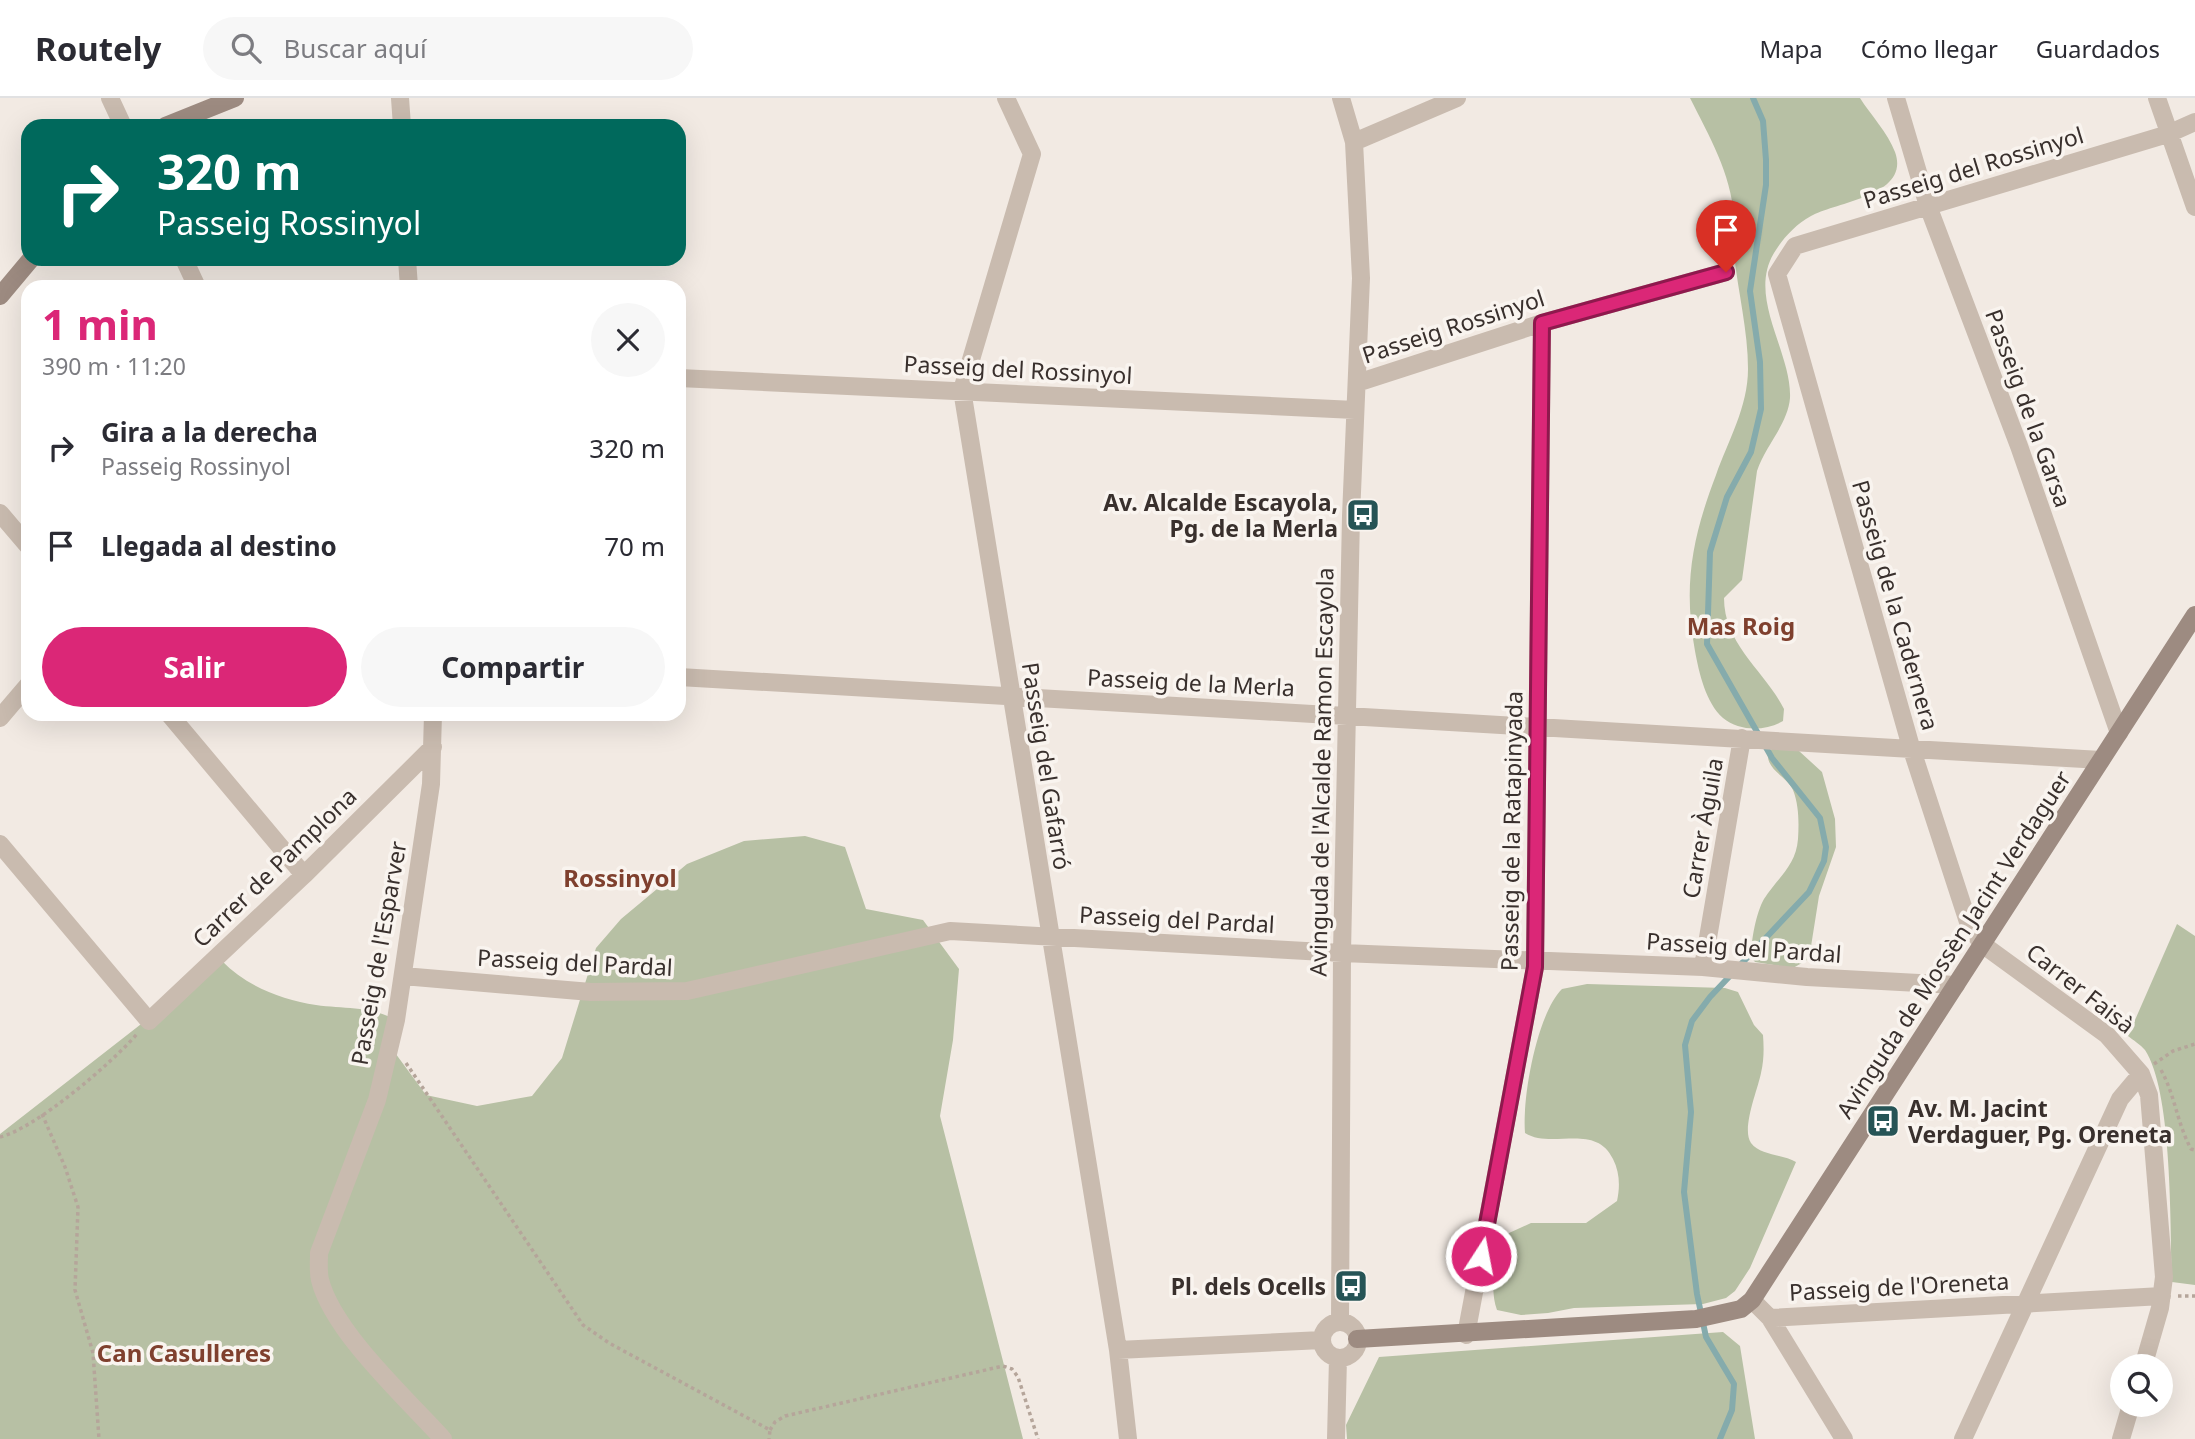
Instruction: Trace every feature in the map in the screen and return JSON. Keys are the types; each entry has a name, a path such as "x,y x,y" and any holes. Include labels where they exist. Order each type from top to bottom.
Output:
{"street":[{"path":"110,98 120,119"},
{"path":"182,119 234,98"},
{"path":"400,98 402,119"},
{"path":"962,390 1031,155 1006,98"},
{"name":"Avinguda de l'Alcalde Ramon Escayola","path":"1339,1322 1342,953 1355,410 1361,278 1354,142 1342,98"},
{"path":"1354,142 1457,98"},
{"name":"Passeig de la Garsa","path":"1896,98 1928,206 2019,446 2119,733"},
{"path":"2157,98 2195,207"},
{"name":"Passeig del Rossinyol","path":"1777,274 1795,246 2168,134 2195,122"},
{"path":"0,296 24,266"},
{"name":"Passeig Rossinyol","path":"1357,383 1542,323 1726,272"},
{"name":"Passeig de la Cadernera","path":"1777,274 1911,747 1969,925 1982,944"},
{"name":"Passeig de la Ratapinyada","path":"1466,1335 1535,961 1542,323"},
{"name":"Passeig del Rossinyol","path":"686,379 1355,410"},
{"name":"Passeig del Gafarró","path":"962,390 1118,1350 1128,1439"},
{"path":"0,513 21,538"},
{"name":"Avinguda de Mossèn Jacint Verdaguer","path":"1752,1300 2195,615"},
{"name":"Passeig de la Merla","path":"686,677 2101,760"},
{"path":"0,718 21,693"},
{"path":"175,721 304,875"},
{"name":"Passeig de l'Esparver","path":"432,721 431,784 390,1046 377,1100 319,1253 320,1279 331,1308 365,1353 443,1439"},
{"name":"Carrer Àguila","path":"1703,967 1742,738"},
{"name":"Carrer de Pamplona","path":"149,1021 304,875 433,747"},
{"path":"0,844 149,1021"},
{"name":"Passeig del Pardal","path":"403,976 591,992 687,991 950,931 1342,953 1703,967 1807,977 1956,985"},
{"name":"Carrer Faisà","path":"1982,944 2108,1035 2141,1074 2149,1095 2164,1277 2162,1296 2146,1354"},
{"path":"1963,1439 2120,1099 2141,1074"},
{"name":"Passeig de l'Oreneta","path":"1752,1300 1770,1318 2162,1296"},
{"path":"1357,1339 1466,1335 1704,1318 1741,1309 1752,1300"},
{"path":"1770,1318 1844,1439"},
{"path":"1339,1322 1352,1327 1357,1339 1352,1353 1338,1358 1325,1350 1322,1340 1327,1328 1339,1322"},
{"path":"1118,1350 1322,1340"},
{"path":"1336,1439 1338,1358"},
{"path":"2121,1439 2127,1417"}],"path":[{"path":"0,1137 25,1128 42,1115 122,1051 149,1021"},
{"path":"2141,1074 2173,1051 2195,1044"},
{"path":"390,1046 404,1059 583,1325 609,1343 770,1430"},
{"path":"2156,1062 2169,1084 2181,1130 2191,1149 2195,1150"},
{"path":"42,1115 65,1167 78,1207 75,1290 93,1353 99,1439"},
{"path":"769,1439 775,1422 785,1416 1003,1366 1012,1369 1018,1377 1038,1439"}],"green space":[{"path":"1690,98 1860,98 1892,145 1897,167 1892,179 1882,188 1822,211 1800,223 1778,247 1767,270 1765,288 1768,307 1785,362 1790,398 1781,426 1757,471 1742,580 1724,598 1726,615 1738,644 1784,709 1783,721 1761,728 1737,726 1717,712 1701,678 1691,627 1690,583 1696,541 1708,498 1745,397 1748,355 1734,254 1734,222 1729,185 1718,155"},
{"path":"1774,748 1799,751 1822,772 1835,819 1836,847 1819,896 1809,959 1793,968 1755,962 1751,957 1754,927 1761,905 1794,857 1798,839 1798,814 1793,790 1773,768 1768,758 1768,751"},
{"path":"805,836 845,847 866,909 923,920 959,969 953,1040 940,1116 1023,1439 0,1439 0,1134 222,961 253,985 290,1000 367,1010 396,1020 390,1046 426,1095 477,1106 532,1096 562,1058 596,948 621,919 687,864 744,841"},
{"path":"2177,924 2195,936 2195,1285 2172,1282 2168,1162 2161,1097 2145,1050 2128,1036"},
{"path":"1587,984 1725,988 1738,992 1754,1025 1763,1035 1763,1063 1751,1109 1748,1137 1760,1150 1796,1162 1750,1268 1735,1291 1726,1298 1703,1304 1574,1308 1521,1315 1497,1310 1493,1291 1495,1271 1509,1233 1531,1223 1586,1223 1617,1201 1617,1170 1605,1148 1584,1139 1548,1139 1525,1133 1529,1078 1545,1017 1562,989"},
{"path":"1723,1332 1740,1346 1755,1439 1347,1439 1346,1425 1379,1357"}],"waterway":[{"path":"1720,1439 1732,1410 1734,1384 1706,1337 1697,1294 1684,1192 1691,1112 1685,1045 1692,1021 1710,997 1809,892 1824,861 1826,847 1820,818 1772,758 1707,644 1710,552 1727,497 1751,452 1761,409 1760,362 1750,291 1766,185 1766,160 1763,121 1753,98"}],"place":[{"name":"Av. Alcalde Escayola, Pg. de la Merla","path":"1363,515"},
{"name":"Av. M. Jacint Verdaguer, Pg. Oreneta","path":"1883,1121"},
{"name":"Pl. dels Ocells","path":"1351,1286"}],"district":[{"name":"Mas Roig","path":"1741,625"},
{"name":"Rossinyol","path":"620,877"},
{"name":"Can Casulleres","path":"184,1352"}],"route":[{"path":"1481,1256 1535,967 1542,323 1726,272"}]}
